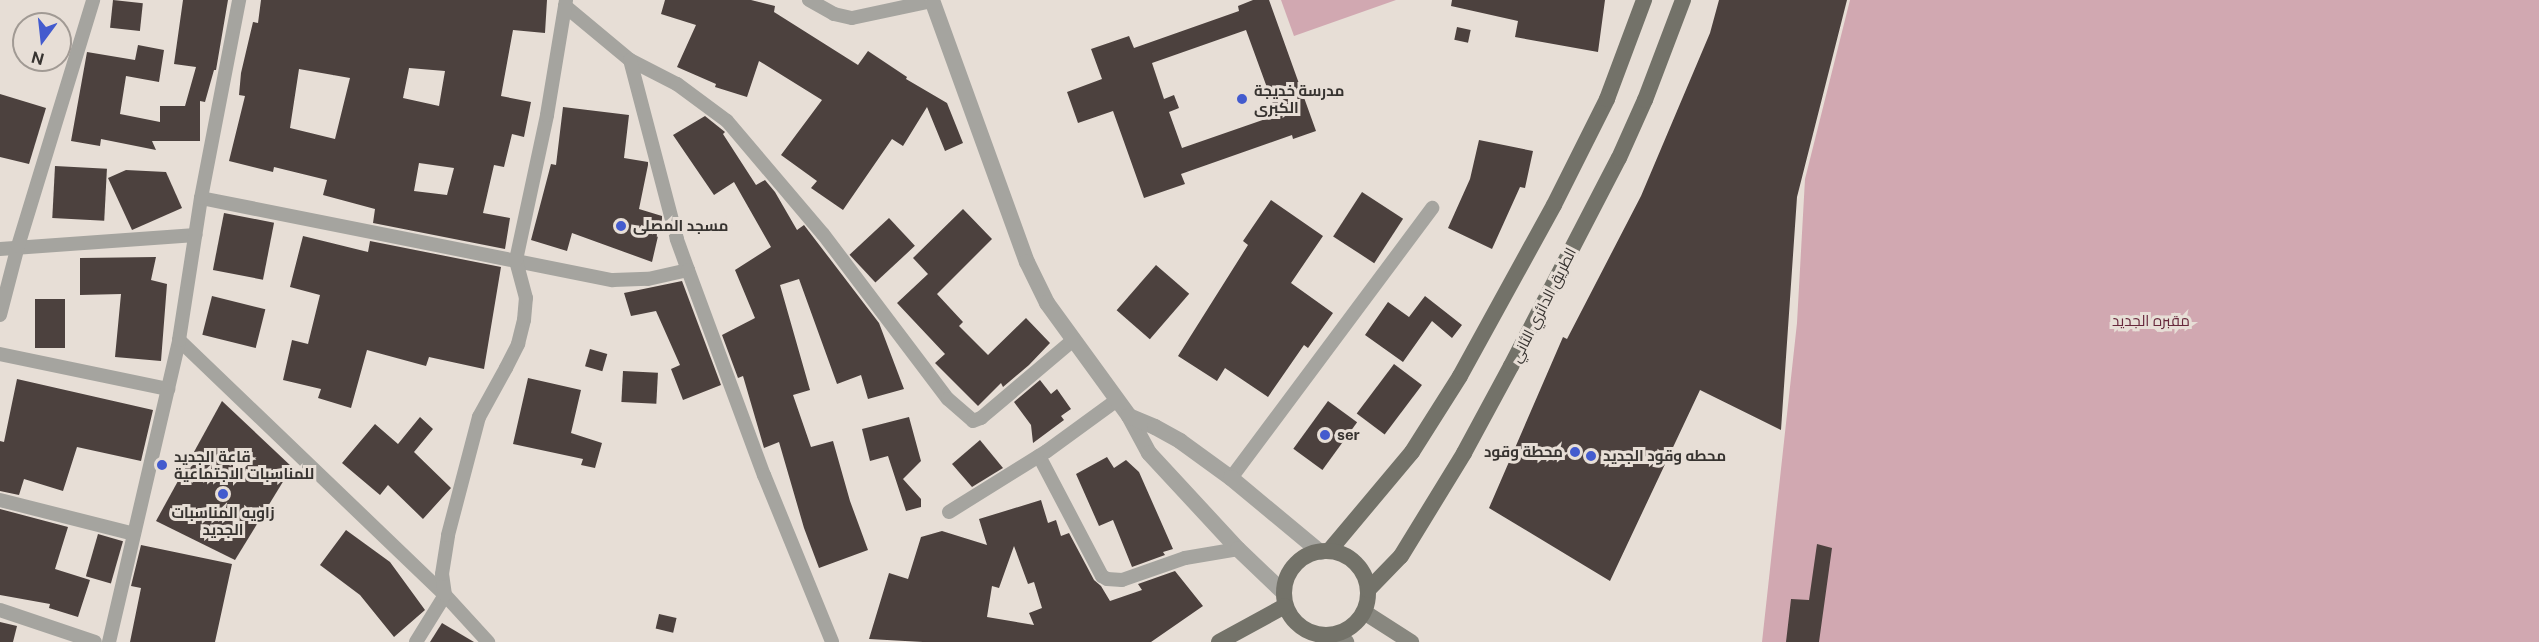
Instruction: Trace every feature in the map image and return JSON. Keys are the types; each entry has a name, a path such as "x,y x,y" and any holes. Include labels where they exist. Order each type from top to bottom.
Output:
{"main road":[{"path":"1324,552 1412,452 1460,376 1554,205 1603,108 1644,0"},
{"name":"الطريق الدائري الثاني","path":"1368,590 1401,556 1464,453 1511,366 1619,158 1645,100 1683,0"},
{"path":"1324,552 1343,555 1356,564 1364,576 1368,590 1364,612 1351,628 1328,639 1305,630 1293,620 1284,599 1286,578 1294,565 1306,556 1324,552"},
{"path":"1219,642 1284,599"},
{"path":"1364,612 1410,642"}],"street":[{"path":"0,315 18,246 93,0"},
{"path":"109,642 179,340 201,198 239,0"},
{"path":"809,0 834,14 852,18 932,0 1027,262 1047,303 1072,341 1129,416 1149,453 1284,599"},
{"path":"565,3 630,60 677,84 727,121 823,234 948,399 973,421 981,418 1072,341"},
{"path":"416,642 445,595 442,574 448,535 476,427 484,406 498,385 518,344 524,320 526,298 516,260 546,115 565,3"},
{"path":"630,60 677,239 764,475 832,642"},
{"path":"201,198 613,280 648,279 688,270"},
{"path":"1232,478 1432,208"},
{"path":"0,249 196,235"},
{"path":"179,340 445,595 488,642"},
{"path":"0,354 168,389"},
{"path":"949,512 1039,456 1117,400"},
{"path":"1129,416 1180,441 1232,478 1324,552"},
{"path":"1039,456 1102,576 1107,579 1122,580 1185,558 1238,549"},
{"path":"0,500 134,534"},
{"path":"0,610 95,642"}],"green space":[{"path":"1281,0 1396,0 1294,36"},
{"name":"مقبره الجديد","path":"1850,0 2539,0 2539,642 1762,642 1797,323 1805,179"}],"building":[{"path":"113,0 143,3 140,31 110,28"},
{"path":"183,0 228,0 216,70 214,70 205,102 200,101 200,141 152,141 156,150 101,139 100,146 71,141 87,52 135,60 138,45 164,50 159,82 126,76 120,114 160,122 160,106 185,106 196,67 174,64"},
{"path":"261,0 547,0 545,33 513,30 501,96 531,102 524,137 512,134 504,167 494,165 483,213 510,218 505,249 373,223 375,209 323,195 327,180 274,167 273,172 229,161 245,96 239,95 241,73 253,22 258,23","holes":["409,68 445,71 439,106 403,98","299,69 350,78 335,139 290,128","419,163 454,168 447,195 414,191"]},
{"path":"665,0 751,0 775,6 774,12 858,65 868,51 907,77 906,79 947,103 963,143 945,151 927,107 903,146 892,139 843,210 811,188 817,181 781,155 822,100 759,61 747,97 715,87 716,84 677,67 696,25 661,14"},
{"path":"1253,0 1269,0 1316,131 1293,139 1292,135 1181,174 1185,184 1144,198 1113,111 1078,123 1067,92 1102,79 1091,49 1129,36 1134,48 1239,11 1238,6","holes":["1246,30 1277,115 1182,148 1169,112 1179,108 1174,95 1164,99 1152,63"]},
{"path":"1452,0 1605,0 1598,52 1515,37 1518,21 1451,6"},
{"path":"1719,0 1847,0 1797,197 1781,430 1700,390 1610,581 1489,508 1563,337 1567,339 1641,196 1710,33"},
{"path":"1457,27 1471,30 1468,43 1454,40"},
{"path":"0,94 46,108 29,164 0,157"},
{"path":"563,107 629,115 624,158 648,162 639,209 662,216 652,262 572,233 567,251 531,240 551,164 556,165"},
{"path":"705,116 725,132 723,134 756,185 765,180 775,192 797,230 804,225 879,323 904,389 868,399 861,375 837,384 799,279 780,285 810,390 793,395 811,447 833,441 850,501 868,550 819,568 804,528 779,442 764,448 743,376 738,378 722,335 755,318 735,270 771,247 734,182 714,195 673,135"},
{"path":"1479,140 1533,151 1525,188 1520,187 1492,249 1448,228 1470,179"},
{"path":"55,166 107,169 104,221 52,218"},
{"path":"126,170 166,172 182,208 132,230 108,178"},
{"path":"1362,192 1403,219 1374,263 1333,236"},
{"path":"1271,200 1323,236 1291,283 1333,313 1308,348 1304,345 1268,397 1225,368 1217,381 1178,356 1248,245 1243,241"},
{"path":"963,209 992,239 937,294 963,322 959,326 988,355 1026,318 1050,343 1029,365 1003,387 1001,383 978,406 935,363 945,354 897,303 928,274 913,258"},
{"path":"224,213 274,223 263,280 213,270"},
{"path":"889,218 915,246 875,283 850,255"},
{"path":"303,236 368,252 370,241 501,267 484,369 429,357 426,366 367,350 351,408 318,398 321,389 283,380 292,340 308,344 320,295 290,287"},
{"path":"156,257 151,280 167,284 161,361 115,357 121,294 80,295 80,258"},
{"path":"1156,265 1189,294 1150,339 1117,310"},
{"path":"682,281 721,385 683,400 671,369 680,365 656,311 631,316 624,293"},
{"path":"212,296 265,309 256,348 202,335"},
{"path":"1425,296 1462,325 1452,338 1432,321 1403,362 1365,335 1388,302 1409,317"},
{"path":"35,299 65,299 65,348 35,348"},
{"path":"590,349 607,354 602,371 585,366"},
{"path":"1394,364 1422,385 1385,435 1357,414"},
{"path":"623,371 658,373 656,404 621,402"},
{"path":"528,378 581,390 571,433 602,443 595,468 581,465 583,459 513,444"},
{"path":"17,379 153,410 141,461 77,447 63,491 24,479 19,495 0,491 0,441 4,442"},
{"path":"1040,380 1051,394 1057,389 1071,409 1061,416 1064,420 1033,443 1031,425 1014,402"},
{"name":"زاويه المناسبات الجديد","path":"222,401 292,467 235,560 156,521"},
{"name":"ser","path":"1328,401 1357,422 1322,470 1293,449"},
{"path":"420,417 433,429 414,452 451,488 423,519 388,485 380,495 342,463 375,424 398,444"},
{"path":"909,417 921,461 903,479 921,499 921,507 906,511 888,456 870,461 862,429"},
{"path":"980,440 1003,468 972,487 952,464"},
{"path":"1107,457 1114,468 1126,460 1139,472 1173,549 1163,552 1165,555 1132,567 1113,520 1099,526 1076,474"},
{"path":"1041,500 1048,523 1056,520 1061,536 1069,533 1094,580 1101,586 1110,601 1142,590 1138,584 1175,571 1203,606 1151,642 923,642 869,639 889,573 908,579 921,537 942,531 987,545 979,519","holes":["1014,546 1028,584 1034,582 1042,608 1029,613 1034,625 987,617 992,586 999,588"]},
{"path":"0,509 68,527 55,569 90,580 78,617 49,608 50,604 0,595"},
{"path":"346,530 390,562 425,610 394,637 360,595 320,565"},
{"path":"98,534 123,541 111,583 86,576"},
{"path":"1817,544 1832,548 1819,642 1786,642 1791,599 1809,600"},
{"path":"141,545 232,564 215,642 130,642 141,588 131,586"},
{"path":"659,614 677,618 673,633 656,629"},
{"path":"0,622 17,626 13,642 0,642"},
{"path":"442,623 474,642 430,642"}],"place":[{"name":"مدرسة خديجة الكبرى","path":"1242,99"},
{"name":"مسجد المصلى","path":"621,226"},
{"name":"ser","path":"1325,435"},
{"name":"محطة وقود","path":"1575,452"},
{"name":"محطه وقود الجديد","path":"1591,456"},
{"name":"قاعة الجديد للمناسبات الاجتماعية","path":"162,465"},
{"name":"زاويه المناسبات الجديد","path":"223,494"}]}
